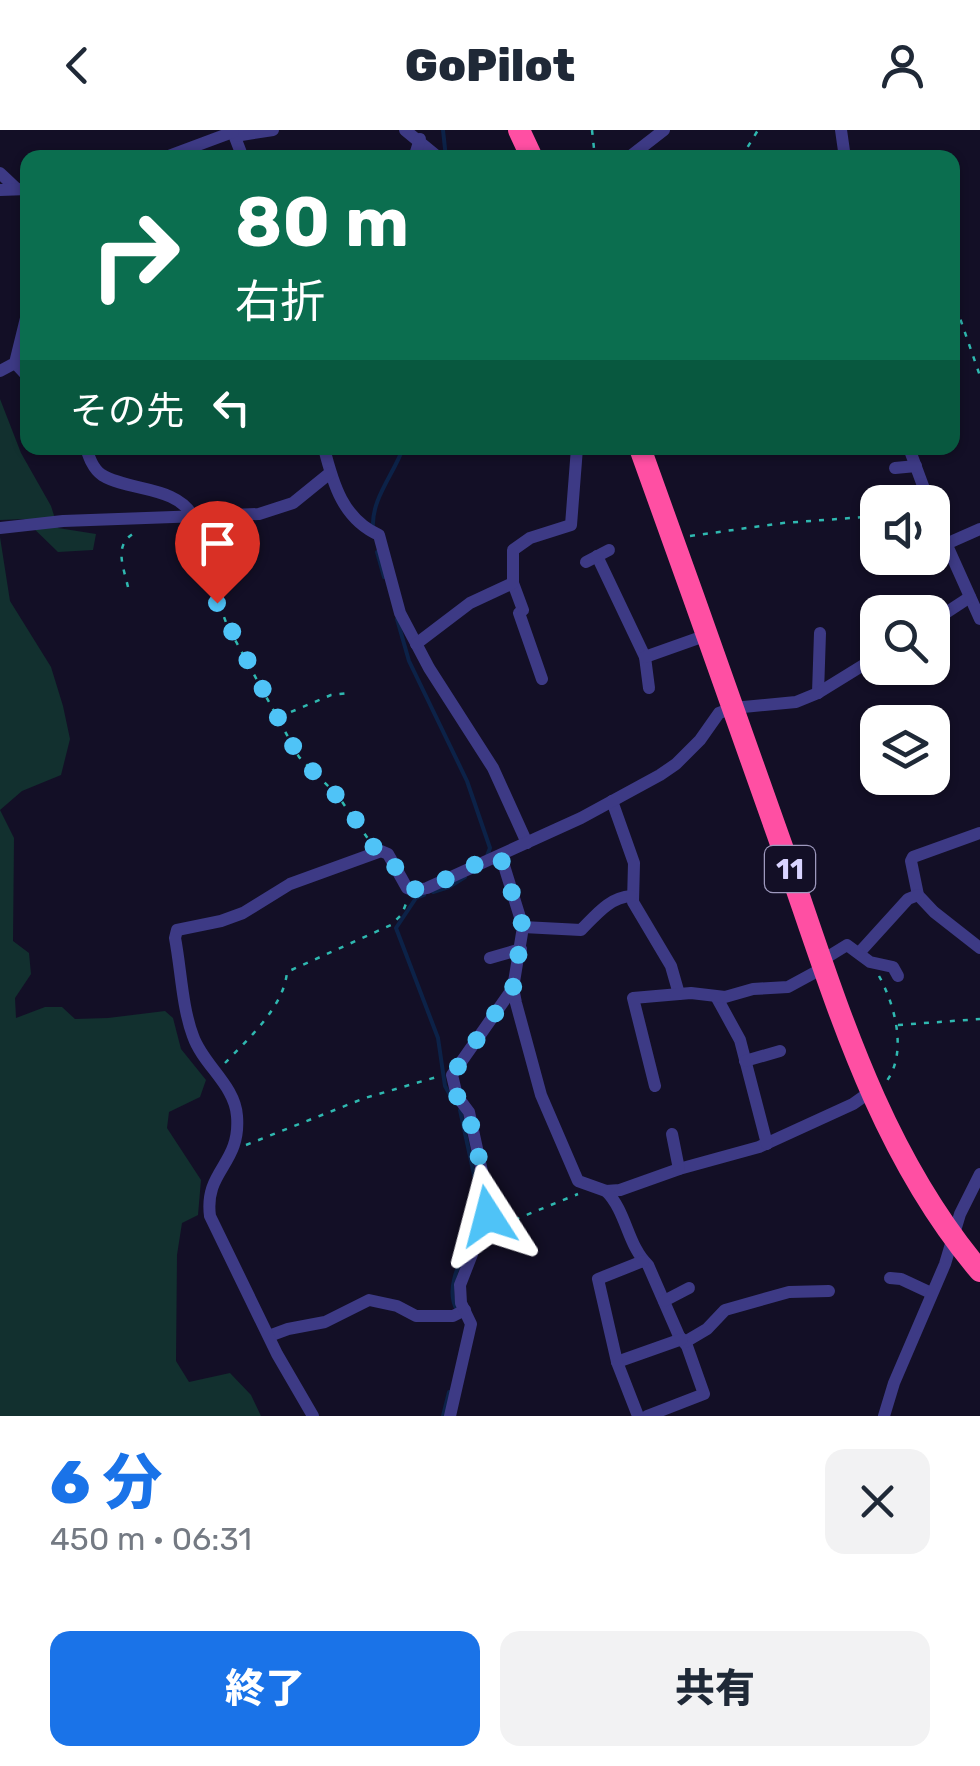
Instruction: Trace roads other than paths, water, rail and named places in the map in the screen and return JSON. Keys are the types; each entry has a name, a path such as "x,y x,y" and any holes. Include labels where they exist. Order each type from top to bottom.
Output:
{"highway":[{"name":"11","path":"642,455 870,1092 908,1169 953,1239 980,1271"}],"street":[{"path":"185,150 233,133 273,130"},
{"path":"405,130 431,150"},
{"path":"638,150 664,130"},
{"path":"417,150 420,140"},
{"path":"0,172 20,187"},
{"path":"16,363 20,345"},
{"path":"0,371 16,363"},
{"path":"16,363 20,368"},
{"path":"89,455 103,476 145,487 180,502 189,508 191,518"},
{"path":"326,455 330,473 354,519 379,535 400,614 493,768 527,843"},
{"path":"542,679 518,613 522,610 514,583 513,550 520,543 571,525 577,455"},
{"path":"912,455 922,485"},
{"path":"895,468 916,466"},
{"path":"0,528 63,521 246,516 293,503 330,473"},
{"path":"950,542 980,528"},
{"path":"950,553 980,619"},
{"path":"597,556 618,614 644,658 647,689"},
{"path":"416,644 470,603 514,583"},
{"path":"950,610 970,596"},
{"path":"818,693 820,633"},
{"path":"644,658 707,635"},
{"path":"313,1416 210,1216 212,1184 235,1150 237,1109 202,1054 189,1024 177,930 232,917 290,884 377,852 388,854 409,889 427,888 612,801 676,764 700,740 718,713 796,702 860,667"},
{"path":"612,801 634,863 631,896 671,966 680,994"},
{"path":"980,834 912,857 918,895 980,948"},
{"path":"450,1416 470,1331 460,1285 490,1208 468,1112 457,1096 452,1075 513,988 523,927 500,856"},
{"path":"865,957 908,899 918,895"},
{"path":"523,927 582,930 605,906 631,896"},
{"path":"655,1086 632,998 680,994 717,998 754,988 788,987 848,945 865,957 893,967 898,976"},
{"path":"490,958 521,949"},
{"path":"513,988 541,1095 571,1170 578,1182 606,1191 617,1202 684,1340 704,1394 690,1409 646,1416"},
{"path":"717,998 740,1040 767,1144"},
{"path":"746,1061 780,1051"},
{"path":"606,1191 767,1144 853,1104 870,1092"},
{"path":"672,1134 679,1169"},
{"path":"884,1416 960,1214 980,1174"},
{"path":"638,1416 617,1362 598,1279 643,1260"},
{"path":"890,1278 931,1294"},
{"path":"664,1302 688,1288"},
{"path":"617,1362 708,1329 725,1310 789,1292 829,1291"},
{"path":"269,1336 288,1328 325,1322 369,1300 397,1306 416,1316 453,1316 465,1310"}],"waterway":[{"path":"443,130 445,150"},
{"path":"373,528 379,497 400,455"},
{"path":"377,552 384,577"},
{"path":"397,619 409,661 467,781 490,848 487,856"},
{"path":"433,892 465,877"},
{"path":"424,895 416,898 396,928 438,1038 445,1086 454,1102"},
{"path":"460,1110 482,1212"},
{"path":"457,1310 453,1301 454,1280 475,1230"},
{"path":"443,1416 449,1392"}]}
